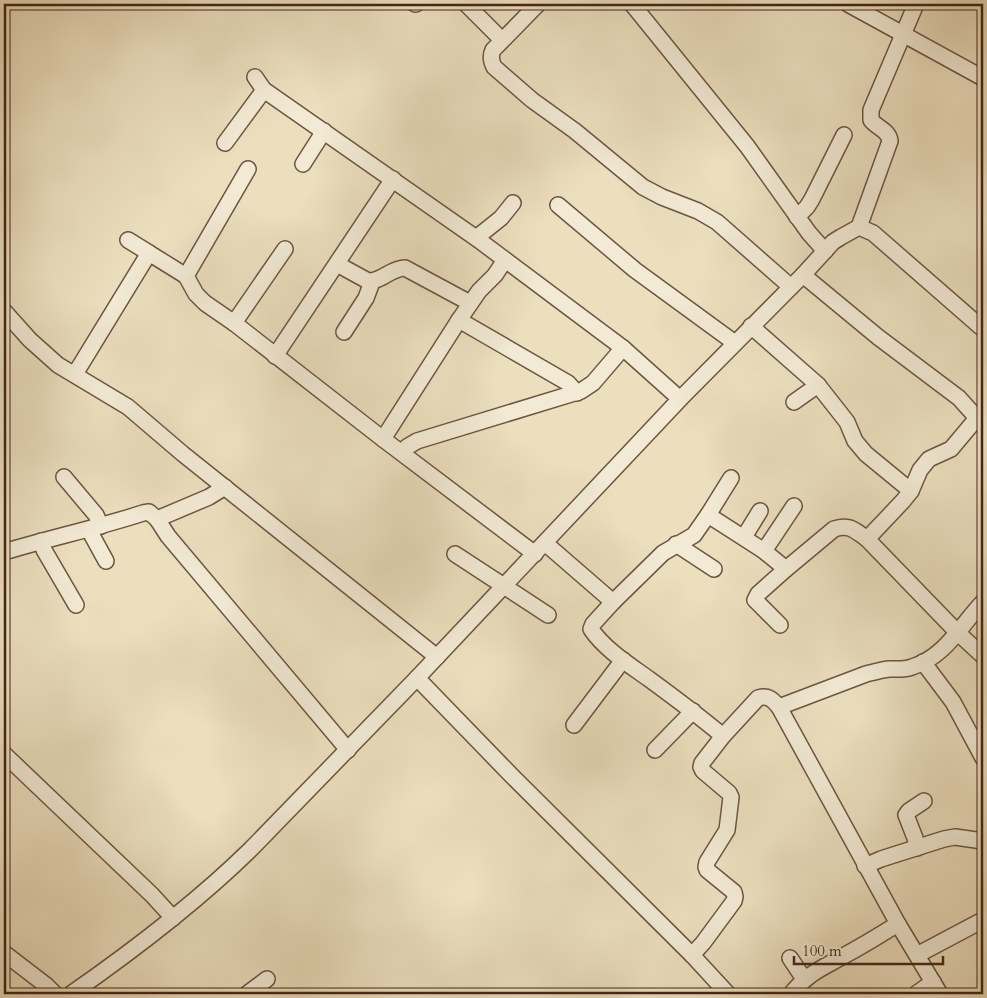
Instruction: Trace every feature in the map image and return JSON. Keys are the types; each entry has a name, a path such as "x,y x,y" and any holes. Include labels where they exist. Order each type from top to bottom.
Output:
{"street":[{"path":"466,4 502,40"},
{"path":"538,4 502,40 491,54 491,61 506,78 643,186 662,197 698,211 717,222 791,287"},
{"path":"632,4 746,146 797,217 825,251"},
{"path":"848,4 983,78"},
{"path":"71,994 173,918 227,873 418,678 680,399 825,251 841,237 859,227 890,141 890,137 886,132 871,120 871,110 916,4"},
{"path":"255,78 264,90 393,178 623,348 680,399"},
{"path":"225,144 264,90"},
{"path":"303,164 324,131"},
{"path":"797,217 812,199 844,135"},
{"path":"186,276 248,169"},
{"path":"275,356 393,178"},
{"path":"476,238 500,218 513,203"},
{"path":"558,205 635,270 735,343"},
{"path":"859,227 873,233 983,329"},
{"path":"128,240 186,276 196,294 205,303 234,323 383,439 540,548 613,602"},
{"path":"234,323 285,249"},
{"path":"75,374 149,252"},
{"path":"383,439 470,303 479,291 491,281 505,260"},
{"path":"337,264 368,282 372,282 393,270 405,268 470,303"},
{"path":"803,275 878,337 959,398 980,420 950,449 929,459 920,470 911,491 904,501 867,539"},
{"path":"344,332 366,298 372,282"},
{"path":"4,311 58,365 128,407 183,454 437,657"},
{"path":"459,320 568,383 577,393"},
{"path":"752,326 818,385 847,422 854,441 866,454 911,491"},
{"path":"403,453 407,447 417,441 577,393 588,388 623,348"},
{"path":"794,402 818,385"},
{"path":"64,477 96,515 95,528 106,561"},
{"path":"723,736 693,711 623,660 595,635 591,629 593,624 613,602 662,553 694,535 731,478"},
{"path":"157,519 209,497 225,487"},
{"path":"764,551 794,506"},
{"path":"744,537 760,511"},
{"path":"4,552 149,512 157,519 191,565 348,750"},
{"path":"708,515 744,537 786,569"},
{"path":"780,624 755,600 758,594 834,529 844,526 851,528 867,539 958,633 983,656"},
{"path":"41,541 44,550 76,605"},
{"path":"676,544 714,570"},
{"path":"455,554 548,615"},
{"path":"779,707 866,674 880,670 903,670 923,662 939,651 958,633 983,602"},
{"path":"574,725 623,660"},
{"path":"923,662 953,702 983,758"},
{"path":"418,678 519,783 692,955 728,994"},
{"path":"692,955 719,922 735,897 734,892 706,867 726,830 731,797 701,767 723,736 758,698 764,696 771,698 779,707 898,924 936,988 916,994"},
{"path":"656,750 693,711"},
{"path":"4,754 152,895 173,918"},
{"path":"917,848 906,815 924,801"},
{"path":"866,866 955,837 983,841"},
{"path":"916,955 983,920"},
{"path":"790,994 804,979 816,970 846,955 898,924"},
{"path":"4,953 55,994"},
{"path":"790,958 804,979"},
{"path":"247,994 267,979"}]}
